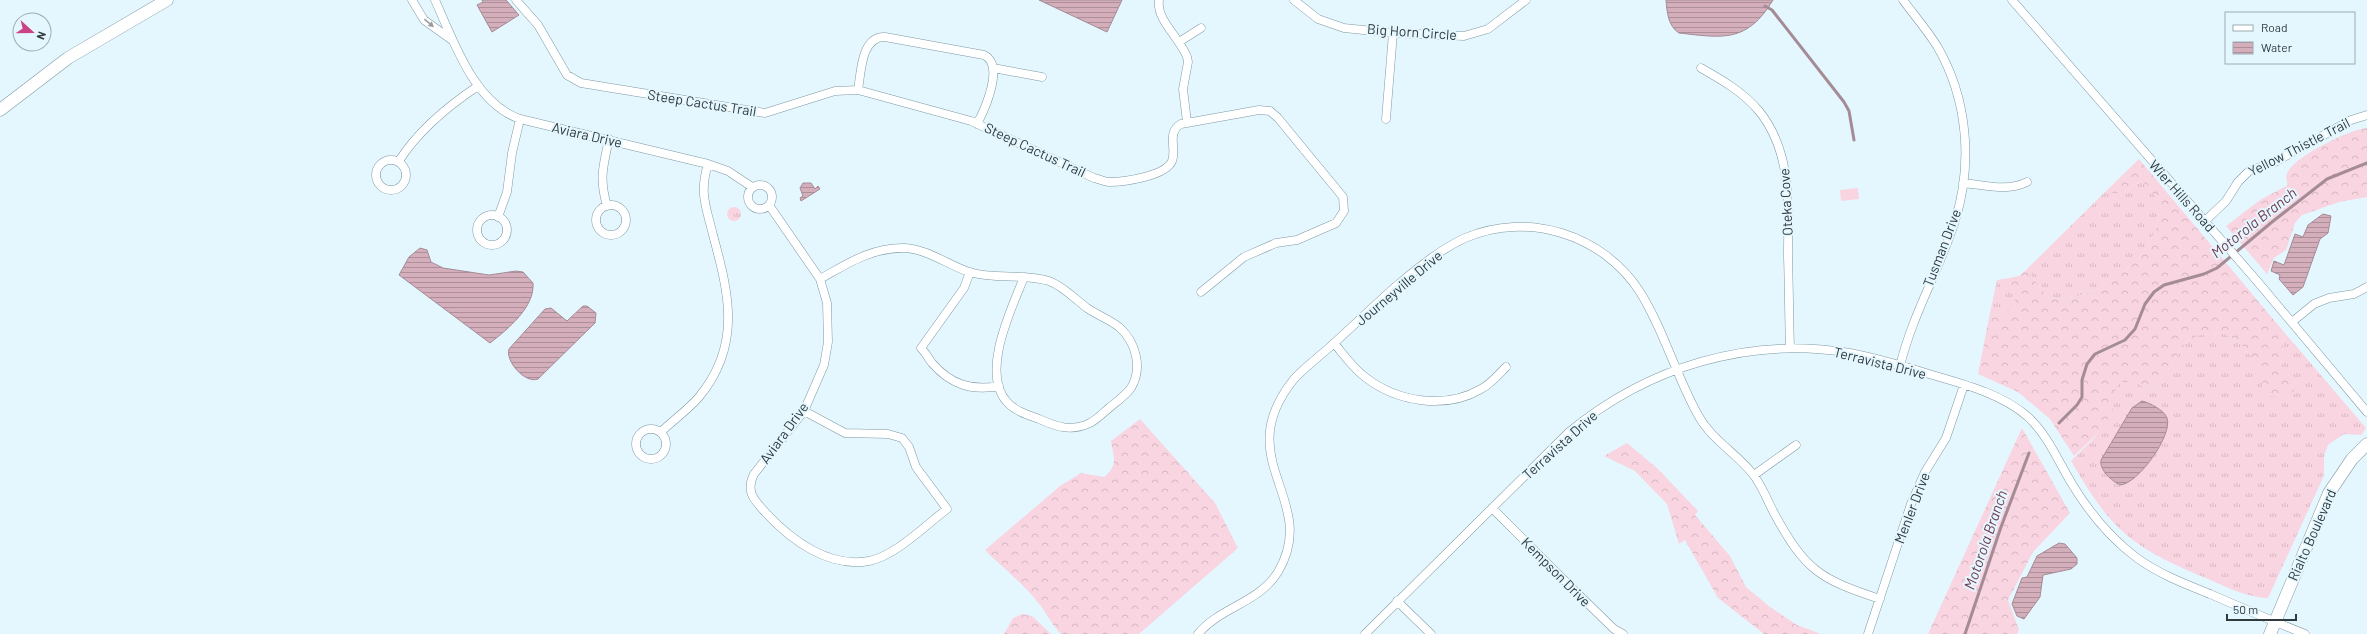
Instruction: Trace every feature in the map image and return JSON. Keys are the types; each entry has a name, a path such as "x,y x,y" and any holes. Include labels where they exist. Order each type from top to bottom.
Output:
{"street":[{"path":"0,110 68,58 167,0"},
{"name":"Aviara Drive","path":"412,0 424,20 453,40"},
{"name":"Aviara Drive","path":"435,0 453,40 478,86 503,112 520,119 708,164 728,171 752,187 762,184 767,186 772,195 769,205 820,279 827,303 828,342 824,365 804,411 754,474 749,487 752,497 787,535 815,551 851,562 868,561 883,557 947,509 916,467 909,447 902,438 888,434 845,433 804,411"},
{"name":"Steep Cactus Trail","path":"516,0 542,31 567,75 581,83 765,113 835,91 858,90 977,124 1094,178 1108,182 1164,171 1171,164 1174,156 1172,137 1175,128 1186,122"},
{"path":"1159,0 1160,13 1179,42 1188,62 1183,89 1186,122 1259,110 1270,111 1343,197 1345,206 1342,215 1336,223 1297,240 1276,243 1244,257 1201,292"},
{"name":"Big Horn Circle","path":"1294,0 1326,23 1344,28 1393,33 1464,36 1476,34 1500,22 1526,0"},
{"name":"Tusman Drive","path":"1900,366 1921,302 1954,222 1963,183 1965,146 1963,116 1957,94 1937,47 1902,0"},
{"name":"Wier Hills Road","path":"2012,0 2257,281 2367,412"},
{"path":"1179,42 1201,28"},
{"path":"1386,119 1393,33"},
{"path":"858,90 866,49 871,41 879,36 984,55 990,60 993,68 988,102 977,124"},
{"path":"993,68 1042,77"},
{"name":"Oteka Cove","path":"1701,68 1730,85 1752,103 1768,125 1780,148 1788,193 1790,348"},
{"path":"399,162 405,152 451,104 478,86"},
{"name":"Yellow Thistle Trail","path":"2205,222 2226,201 2238,182 2249,171 2275,162 2352,120 2367,115"},
{"path":"498,217 507,192 512,153 520,119"},
{"path":"607,206 601,184 601,176 609,140"},
{"path":"661,432 698,398 706,388 718,365 726,340 729,316 727,288 702,188 708,164"},
{"path":"1963,183 2004,188 2019,186 2027,182"},
{"path":"752,187 748,197 753,207 764,208 769,205"},
{"name":"Journeyville Drive","path":"1198,634 1212,620 1263,590 1278,572 1284,560 1289,542 1289,511 1272,465 1268,437 1270,424 1282,396 1297,376 1406,278 1449,246 1485,231 1520,226 1566,234 1590,244 1616,263 1626,273 1646,302 1695,410 1706,427 1754,475 1792,546 1806,563 1838,585 1880,599"},
{"path":"820,279 869,252 904,248 919,251 970,272 991,276 1036,278 1059,286 1088,308 1119,327 1136,353 1136,376 1131,387 1123,397 1092,422 1073,429 1056,426 1016,409 1004,398 997,372 1001,338 1024,278"},
{"path":"970,272 964,288 921,348 942,373 964,387 987,388 1000,386"},
{"path":"2292,322 2314,304 2328,298 2354,294 2367,287"},
{"path":"1334,343 1364,376 1380,387 1416,400 1444,400 1470,394 1491,382 1506,367"},
{"name":"Terravista Drive","path":"1365,634 1582,421 1626,392 1676,368 1747,351 1790,348 1851,353 1964,385 2000,399 2027,417 2053,448 2072,484 2098,522 2138,559 2171,578 2305,634"},
{"name":"Menler Drive","path":"1868,634 1918,486 1946,438 1964,385"},
{"name":"Rialto Boulevard","path":"2270,634 2328,493 2352,459 2367,444"},
{"path":"1754,475 1796,445"},
{"name":"Kempson Drive","path":"1492,508 1579,595 1622,634"},
{"path":"1397,601 1431,634"}],"green space":[{"path":"2367,128 2367,197 2339,202 2302,215 2295,223 2286,250 2274,258 2267,274 2226,226 2260,200 2288,185 2286,177 2288,172 2294,164 2302,158 2337,138"},
{"path":"2139,159 2284,332 2281,366 2297,384 2295,389 2289,395 2281,397 2267,396 2262,387 2263,374 2238,341 2223,333 2199,335 2187,341 2155,388 2149,390 2135,382 2120,382 2116,389 2111,414 2094,436 2074,456 2050,419 2018,392 1978,374 1989,318 2012,310 2016,304 2009,278 2019,276 2026,270 2049,298 2062,299 2076,297 2102,286 2115,279 2136,260 2145,250 2154,234 2161,204 2148,186 2142,182 2133,185 2124,193 2104,193"},
{"path":"2142,182 2148,186 2161,204 2156,228 2145,250 2126,270 2115,279 2102,286 2076,297 2062,299 2049,298 2026,270 2104,193 2124,193 2133,185"},
{"path":"1858,188 1859,199 1841,201 1840,190"},
{"path":"734,207 739,209 741,214 739,219 734,221 729,219 727,214 729,209"},
{"path":"2009,278 2016,304 2012,310 1989,318 1997,280"},
{"path":"2284,332 2366,428 2361,435 2344,434 2328,445 2324,456 2324,474 2322,480 2268,598 2265,598 2242,593 2222,585 2170,562 2146,549 2124,533 2102,509 2071,461 2094,438 2111,413 2115,388 2120,382 2135,382 2149,390 2155,388 2187,341 2199,335 2223,333 2238,341 2263,374 2262,387 2297,384 2281,366"},
{"path":"1140,419 1215,503 1238,548 1139,634 1061,634 1040,604 985,550 1060,486 1081,473 1104,477 1111,469 1114,461 1111,441"},
{"path":"2022,428 2070,513 2033,552 2008,600 2019,630 2017,634 1928,634"},
{"path":"1627,443 1658,469 1698,511 1695,515 1730,556 1746,587 1770,607 1797,625 1821,634 1764,634 1718,598 1685,540 1679,544 1667,504 1635,471 1604,456"},
{"path":"1022,614 1032,616 1051,634 1004,634 1013,618"}],"water":[{"path":"482,0 506,0 519,15 492,32 477,5 483,2"},
{"path":"1039,0 1122,0 1107,32"},
{"path":"1666,0 1773,0 1754,24 1743,31 1721,36 1709,36 1679,33 1675,30 1670,23"},
{"path":"803,183 811,183 815,189 818,186 820,189 801,201 800,198 803,196 800,188"},
{"path":"2323,214 2331,216 2328,233 2320,239 2303,287 2293,295 2279,279 2280,275 2271,271 2274,261 2284,265 2295,234 2303,237 2308,225"},
{"path":"420,248 427,250 431,262 443,268 489,275 516,271 523,272 533,283 530,301 519,317 490,343 399,275 409,257"},
{"path":"583,306 587,306 596,313 595,323 538,379 533,380 522,375 510,359 509,349 545,309 551,308 567,321"},
{"path":"2142,401 2153,405 2163,412 2167,418 2165,436 2160,446 2144,468 2127,483 2120,485 2113,481 2104,471 2101,460 2132,408"},
{"path":"2059,543 2065,544 2077,558 2077,564 2071,569 2043,575 2040,597 2024,619 2017,616 2012,604 2022,578 2027,577 2037,556"}],"waterway":[{"path":"1765,6 1772,10 1844,102 1849,111 1854,140"},
{"name":"Motorola Branch","path":"2059,423 2077,405 2082,397 2082,380 2087,364 2095,354 2125,340 2135,329 2145,304 2154,292 2164,285 2204,274 2217,268 2327,179 2367,163"},
{"name":"Motorola Branch","path":"1965,634 2001,527 2029,453"}]}
